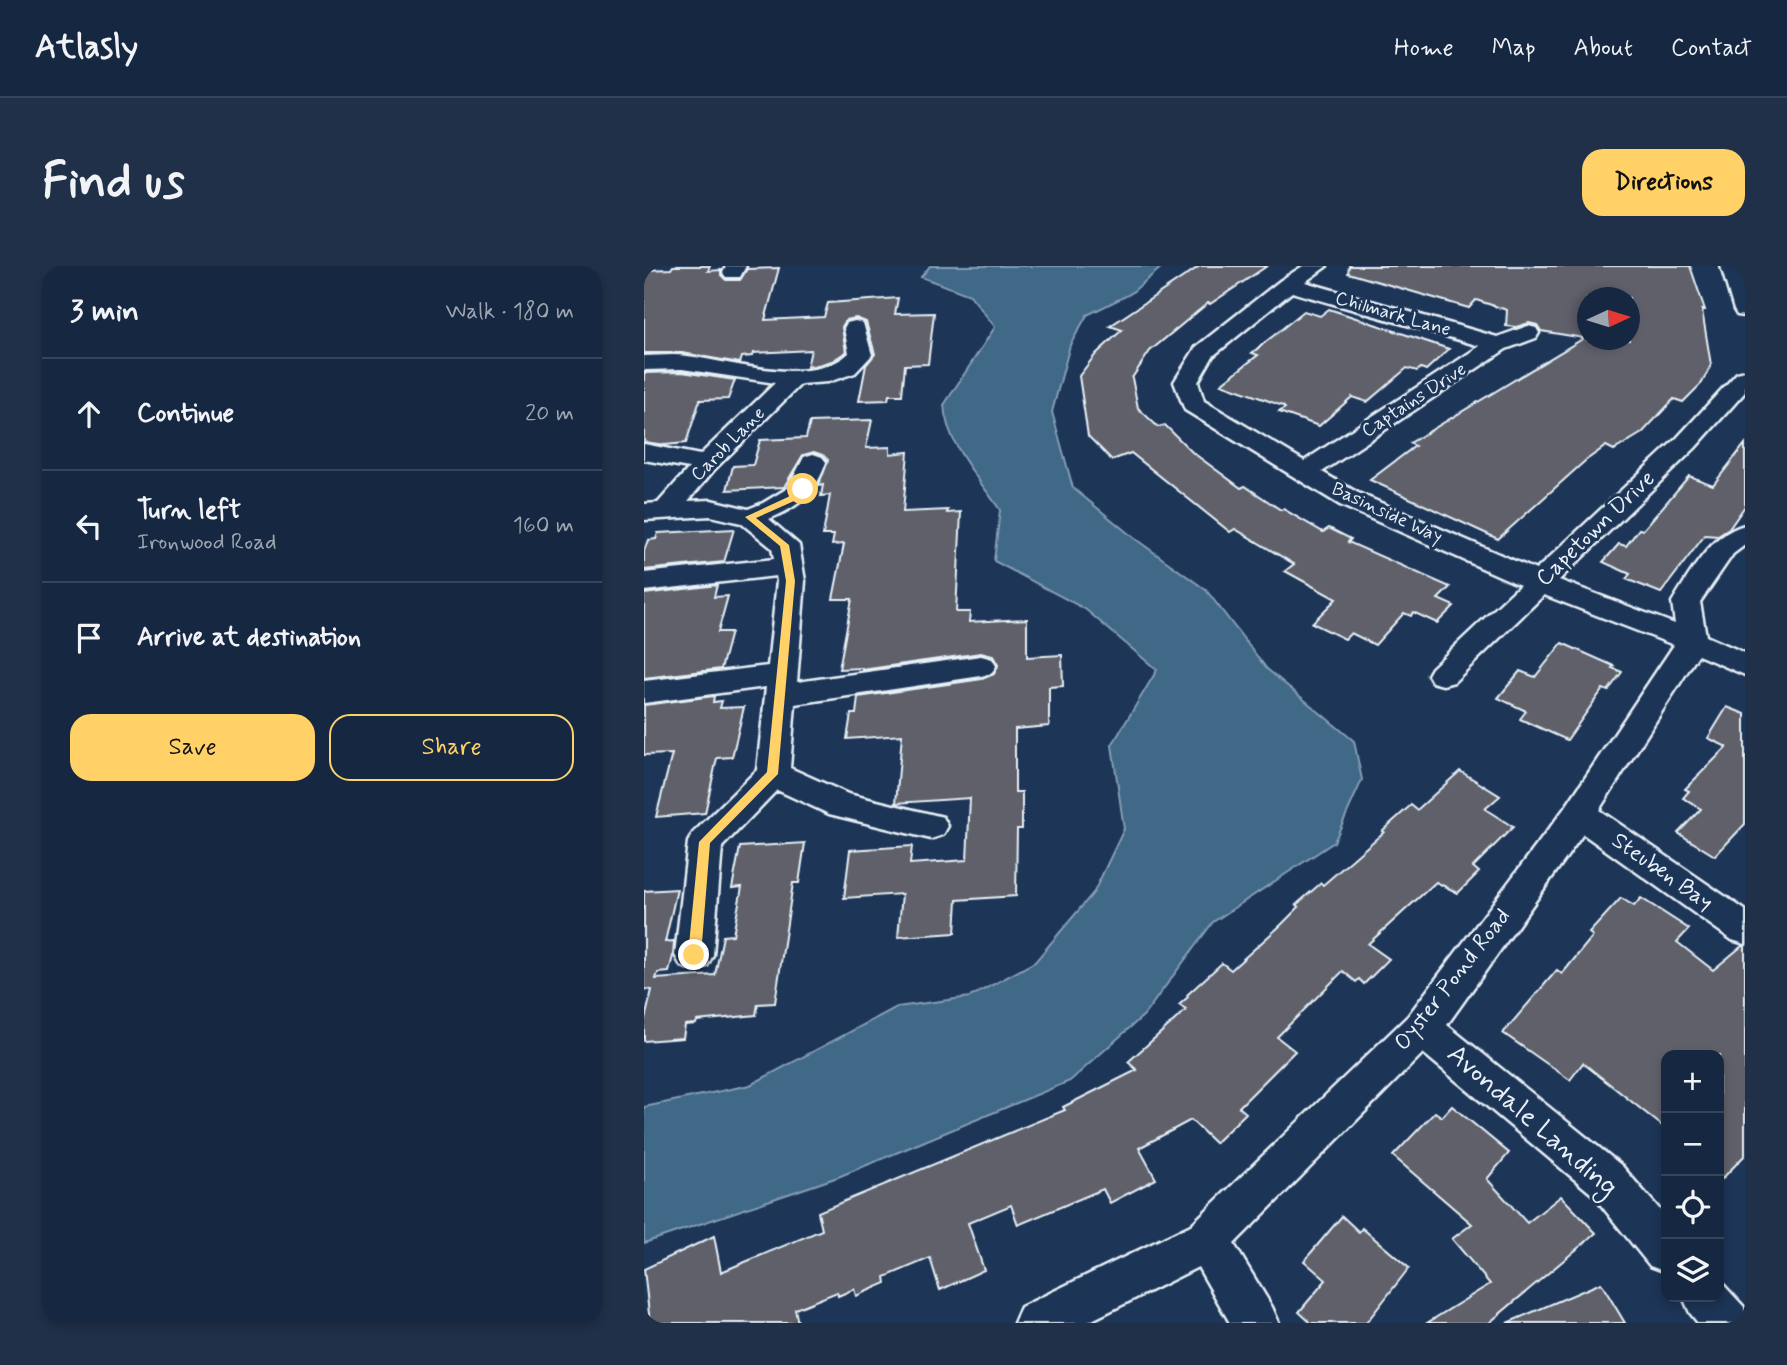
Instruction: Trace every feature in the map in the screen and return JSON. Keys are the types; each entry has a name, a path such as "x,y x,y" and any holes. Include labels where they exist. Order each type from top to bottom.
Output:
{"street":[{"name":"Basinside Way","path":"1317,266 1288,284 1204,352 1186,382 1193,405 1349,499 1540,583 1692,640 1745,665"},
{"path":"1731,266 1745,310"},
{"name":"Chilmark Lane","path":"1288,284 1498,344"},
{"path":"644,363 686,362 794,378 831,374 846,370 862,355 855,328"},
{"name":"Captains Drive","path":"1304,472 1498,344 1528,334"},
{"name":"Carob Lane","path":"654,512 794,378"},
{"name":"Capetown Drive","path":"1443,675 1686,443 1745,378"},
{"path":"644,452 706,464"},
{"path":"750,517 791,499 803,489 813,462"},
{"path":"654,512 710,508 750,517 785,545 791,581 783,684 772,774 705,842 694,955"},
{"path":"1692,640 1686,602 1723,548 1745,533"},
{"path":"644,582 788,566"},
{"name":"Oyster Pond Road","path":"1037,1323 1206,1240 1422,1028 1579,814 1692,640"},
{"path":"644,692 783,684 981,666"},
{"path":"772,774 841,805 931,826"},
{"name":"Steuben Bay","path":"1579,814 1745,929"},
{"name":"Avondale Landing","path":"1422,1028 1607,1180 1661,1244"},
{"path":"1206,1240 1256,1323"},
{"path":"1710,1302 1728,1323"}],"water":[{"path":"930,266 1163,266 1130,294 1087,315 1070,345 1052,412 1073,488 1134,538 1206,590 1267,669 1354,741 1362,780 1334,842 1213,922 1144,1015 1070,1081 838,1177 644,1243 644,1107 750,1085 897,1007 970,997 1035,962 1094,892 1124,829 1112,745 1157,670 1085,609 994,561 1000,510 957,447 946,419 944,405 995,327 970,295 921,277"}],"building":[{"path":"673,266 710,266 708,271 721,270 721,275 726,280 740,280 747,269 779,268 765,320 824,317 828,303 898,298 895,314 934,313 928,364 905,365 902,395 889,395 888,400 859,401 866,365 875,354 866,322 856,318 846,320 842,327 846,352 832,361 814,366 807,367 811,350 753,353 752,356 742,357 740,363 682,353 644,353 644,270 671,269"},
{"path":"1200,266 1267,266 1208,303 1150,351 1132,378 1138,408 1158,427 1165,425 1192,452 1241,488 1245,486 1281,510 1323,532 1329,528 1351,539 1348,542 1450,587 1438,599 1454,606 1437,623 1413,612 1411,616 1404,613 1375,645 1351,633 1345,639 1312,623 1336,599 1285,571 1294,564 1235,529 1230,532 1131,453 1112,460 1088,436 1079,376 1096,354 1122,330 1110,326"},
{"path":"1349,266 1690,266 1705,310 1702,310 1711,365 1702,383 1683,402 1674,399 1642,433 1614,450 1606,446 1585,461 1498,539 1370,480 1415,446 1410,443 1577,342 1577,350 1640,350 1640,287 1577,287 1577,337 1541,331 1537,325 1529,323 1516,327 1506,326 1507,310 1476,300 1469,308 1348,273"},
{"path":"1329,309 1449,349 1426,370 1407,368 1367,402 1352,397 1319,426 1279,412 1285,408 1283,406 1221,384 1258,355 1252,353 1304,311 1320,316"},
{"path":"682,372 735,380 728,399 700,400 686,443 665,445 644,442 644,373"},
{"path":"872,420 866,448 890,447 890,454 908,452 903,512 961,512 956,612 970,612 969,622 1027,619 1027,657 1062,655 1063,686 1049,687 1049,726 1015,729 1015,792 1022,792 1022,829 1017,829 1016,896 957,900 955,933 898,937 902,894 844,898 850,850 912,846 910,864 967,860 970,798 896,803 902,735 847,739 851,714 856,714 858,697 982,679 994,674 998,665 993,656 981,653 862,670 839,669 852,599 833,599 844,544 832,545 834,535 823,535 830,495 821,496 823,485 818,486 828,460 814,452 803,455 784,487 727,490 733,466 753,465 760,440 806,438 810,422"},
{"path":"1745,444 1745,506 1729,529 1718,536 1705,535 1661,593 1626,579 1630,574 1603,562 1619,544 1626,546 1639,529 1643,530 1689,476 1713,485"},
{"path":"734,529 724,562 644,570 644,551 648,540 656,539 658,533"},
{"path":"717,585 714,597 728,596 718,632 731,632 721,669 644,678 644,594"},
{"path":"1562,643 1622,672 1608,691 1603,689 1567,740 1520,719 1526,711 1498,698 1520,671 1535,677"},
{"path":"714,696 713,702 722,701 720,708 744,707 732,757 717,758 705,813 656,817 672,754 644,755 644,705"},
{"path":"1727,707 1745,714 1745,824 1715,856 1678,833 1701,809 1683,798 1689,791 1685,789 1727,747 1708,738"},
{"path":"1460,771 1500,796 1485,809 1513,827 1473,867 1479,872 1458,893 1436,882 1368,944 1389,959 1364,984 1359,979 1356,982 1343,971 1277,1037 1295,1051 1239,1107 1246,1113 1215,1143 1191,1120 1139,1148 1156,1179 1110,1203 1103,1189 1018,1225 1011,1205 968,1223 984,1270 940,1290 930,1258 885,1277 886,1283 856,1296 854,1289 838,1296 837,1292 795,1309 798,1323 650,1323 644,1269 714,1236 721,1272 822,1230 818,1212 1065,1110 1063,1107 1137,1070 1128,1062 1186,1010 1179,1005 1187,995 1222,963 1231,970 1281,925 1299,907 1296,905 1321,883 1323,885 1411,805 1417,810"},
{"path":"805,843 799,883 793,883 775,1003 758,1004 756,1015 697,1021 696,1024 685,1025 683,1038 644,1041 644,1023 652,990 644,989 644,891 677,889 665,942 674,941 673,956 669,972 658,973 656,979 715,975 723,936 733,935 742,887 732,888 740,847"},
{"path":"1621,898 1634,906 1641,898 1689,929 1677,942 1713,970 1745,946 1745,1155 1724,1177 1724,1050 1661,1050 1661,1125 1583,1063 1570,1080 1503,1033 1557,970 1562,974 1593,936 1589,933"},
{"path":"1452,1106 1509,1153 1487,1179 1527,1223 1561,1196 1596,1233 1489,1323 1427,1323 1490,1284 1452,1239 1472,1224 1393,1156 1435,1112 1442,1117"},
{"path":"1342,1216 1359,1232 1362,1228 1409,1268 1366,1323 1311,1323 1299,1312 1326,1280 1304,1261"},
{"path":"1601,1283 1625,1323 1507,1323"}],"route":[{"path":"694,955 705,842 772,774 782,695 791,581 785,545 750,517 791,499 803,489"}]}
